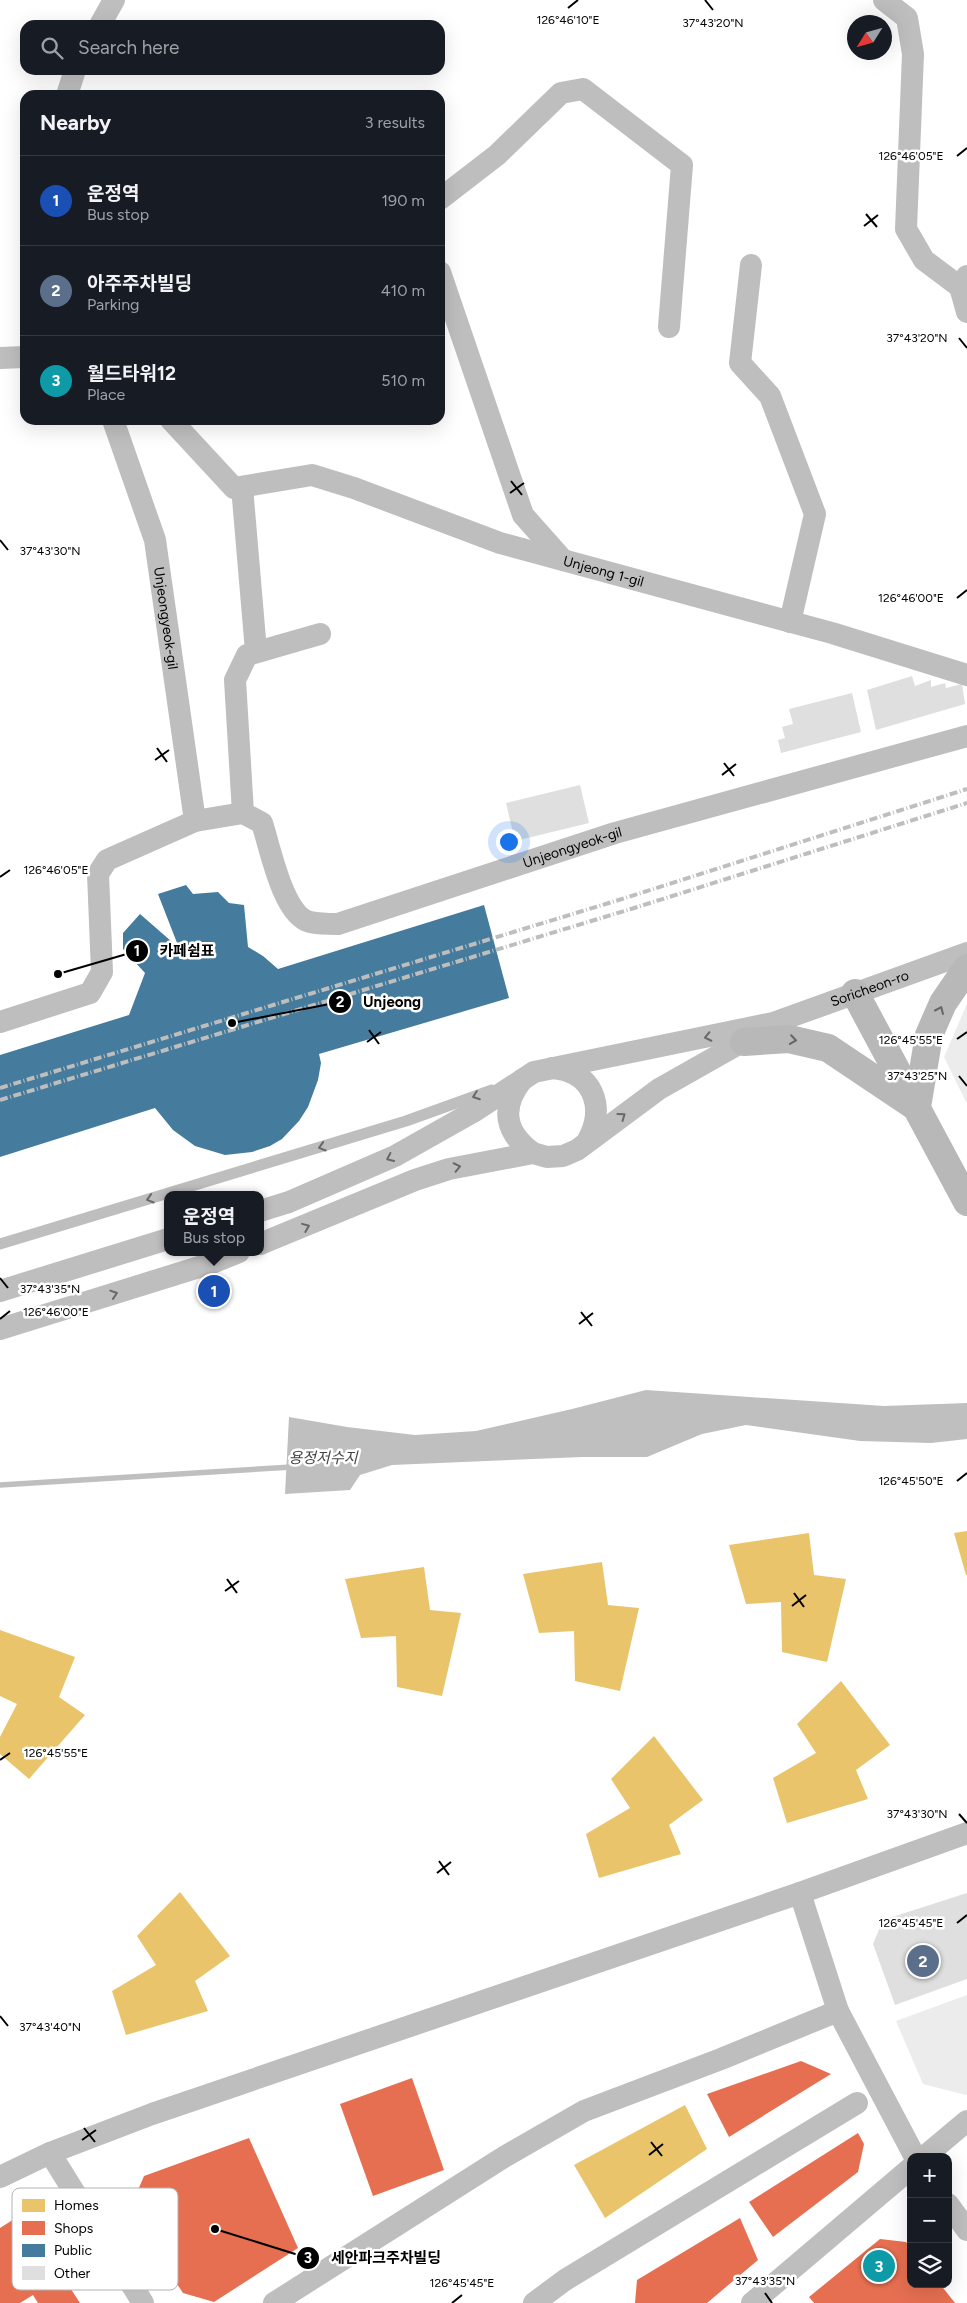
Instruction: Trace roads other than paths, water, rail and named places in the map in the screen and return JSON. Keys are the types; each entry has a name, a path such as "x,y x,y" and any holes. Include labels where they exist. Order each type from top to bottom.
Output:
{"street":[{"path":"103,20 114,0"},
{"path":"884,0 907,18 913,54 906,229 924,260 963,281 967,312"},
{"path":"69,90 73,75"},
{"path":"445,195 496,155 562,92 583,89 682,165 669,327"},
{"path":"751,265 740,363 770,396 815,514 790,622"},
{"path":"445,287 523,515 564,560"},
{"path":"0,358 20,357"},
{"name":"Unjeongyeok-gil","path":"116,425 155,540 195,821"},
{"path":"176,425 234,488 242,487 256,650"},
{"name":"Unjeong 1-gil","path":"242,487 312,475 354,488 500,543 790,622 967,675"},
{"path":"0,1022 90,993 102,972 98,874 107,860 195,821 243,813 235,680 246,655 256,650 320,634"},
{"name":"Unjeongyeok-gil","path":"243,813 262,823 282,887 294,912 309,922 338,924 615,833 967,736"},
{"path":"909,974 967,945"},
{"name":"Soricheon-ro","path":"773,1023 967,953"},
{"path":"917,1108 929,1035 943,1003 967,968"},
{"path":"855,993 967,1202"},
{"path":"522,1079 508,1103 508,1118 512,1131 520,1144 533,1153 547,1157 563,1156 577,1150 659,1089 744,1042 773,1023"},
{"path":"264,1210 289,1202 395,1156 473,1112 534,1072 773,1023"},
{"path":"744,1042 789,1039 828,1048 917,1108"},
{"path":"548,1068 562,1069 575,1074 586,1083 594,1096 597,1112 595,1126 588,1140"},
{"path":"264,1242 450,1168 533,1153"},
{"path":"0,1291 164,1240"},
{"path":"0,1328 202,1266 228,1256"},
{"path":"0,2177 50,2153 152,2114 800,1893 967,1833"},
{"path":"800,1893 838,2011 913,2153"},
{"path":"274,2303 504,2157 584,2112 838,2011"},
{"path":"534,2303 565,2280 856,2103"},
{"path":"929,2153 967,2121"},
{"path":"50,2153 72,2188"},
{"path":"752,2303 907,2171"},
{"path":"952,2209 967,2230"},
{"path":"135,2290 143,2303"}],"lane":[{"path":"176,1191 406,1122 522,1079"},
{"path":"0,1244 164,1195"}],"water":[{"name":"용정저수지","path":"646,1390 884,1406 967,1403 967,1439 931,1443 860,1441 746,1425 702,1434 647,1457 582,1457 392,1465 360,1475 350,1490 285,1494 289,1417 347,1427 415,1435 476,1431"}],"waterway":[{"path":"0,1485 292,1467"}],"railway":[{"path":"0,1088 622,899 967,789"},
{"path":"0,1100 631,909 967,803"}],"place":[{"name":"카페쉼표","path":"58,974"},
{"name":"Unjeong","path":"232,1023"},
{"name":"운정역","path":"214,1291"},
{"name":"아주주차빌딩","path":"923,1961"},
{"name":"세안파크주차빌딩","path":"215,2229"},
{"name":"월드타워12","path":"879,2266"}]}
